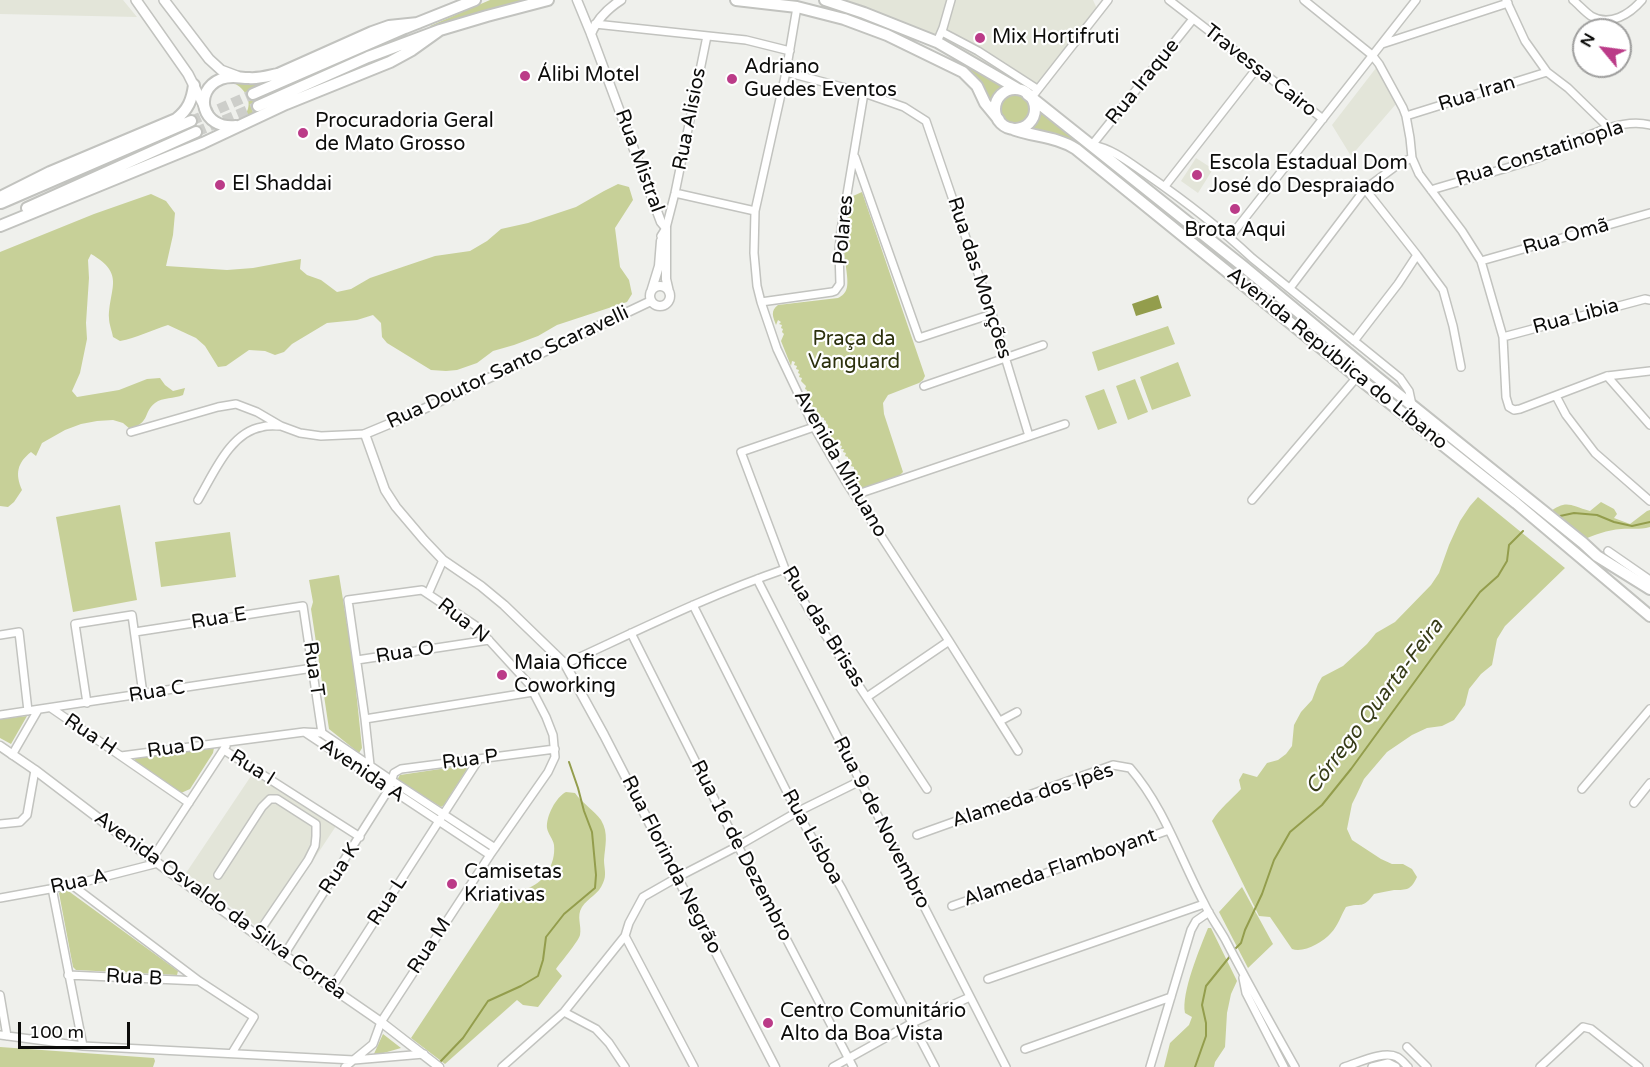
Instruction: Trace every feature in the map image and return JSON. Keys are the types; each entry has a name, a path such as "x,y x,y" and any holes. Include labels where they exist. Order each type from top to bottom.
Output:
{"main road":[{"path":"136,0 188,74 210,119 228,126 244,125"},
{"path":"164,0 216,66 225,72 249,78 263,78 278,74 389,26 418,23"},
{"path":"253,94 475,0"},
{"path":"0,226 244,125 258,112 368,57 440,30 548,0"},
{"name":"Avenida República do Líbano","path":"736,0 797,7 855,23 887,35 963,72 975,83 985,103 1006,126 1027,134 1060,141 1076,149 1516,503 1650,616"},
{"name":"Avenida República do Líbano","path":"826,0 939,37 1029,92 1597,556 1650,590"},
{"path":"204,107 206,94 211,85 219,80 237,76"},
{"path":"0,197 50,172 176,118 187,108 193,96 194,85"},
{"path":"999,120 996,109 999,98 1007,91 1029,92 1034,105 1034,118 1024,127 1010,128"},
{"path":"0,203 190,121"},
{"path":"0,221 196,132"},
{"path":"1640,609 1638,602 1641,595 1650,590"}],"street":[{"name":"Rua Mistral","path":"577,0 663,229"},
{"path":"591,34 595,24 606,11 621,0"},
{"path":"951,0 939,37 978,51 1029,92 1101,3 1108,0"},
{"name":"Travessa Cairo","path":"1169,0 1323,119"},
{"path":"1230,237 1416,0"},
{"path":"1573,0 1591,16 1604,20 1630,13 1642,0"},
{"path":"1307,1 1372,55 1395,91 1406,116 1412,158 1419,174 1462,231 1481,261 1503,337 1506,397 1509,407 1517,410 1607,376 1650,371"},
{"path":"1382,44 1507,2 1525,41 1547,72 1568,88 1609,128"},
{"name":"Avenida Minuano","path":"797,7 786,72 755,212 754,254 761,302 777,349 813,427 1018,751"},
{"name":"Rua Iraque","path":"1092,145 1193,19"},
{"path":"595,24 746,40 789,51"},
{"name":"Rua Alisios","path":"663,229 675,193 707,36"},
{"path":"1165,186 1257,68"},
{"path":"786,72 864,93"},
{"name":"Rua Iran","path":"1406,116 1547,72"},
{"name":"Rua das Monções","path":"864,93 904,107 926,121 992,314 1029,436"},
{"name":"Polares","path":"761,302 831,292 839,288 841,230 864,93"},
{"name":"Rua Constatinopla","path":"1431,190 1532,160 1609,128 1626,124 1650,125"},
{"name":"Avenida República do Líbano","path":"1092,145 1126,159 1165,186 1230,237 1251,258 1400,378 1409,392 1413,406"},
{"path":"855,154 919,338 992,314"},
{"path":"1290,288 1365,189 1400,163 1412,158"},
{"path":"1365,189 1443,290 1461,367"},
{"path":"675,193 755,212"},
{"name":"Rua Omã","path":"1481,261 1650,213"},
{"path":"663,229 669,299 666,304 656,305 651,296 659,266 663,229"},
{"path":"1354,341 1418,255"},
{"path":"1244,267 1251,258"},
{"path":"651,296 656,288 662,287 669,292"},
{"name":"Rua Doutor Santo Scaravelli","path":"365,434 413,414 651,296"},
{"name":"Rua Libia","path":"1503,337 1645,299 1650,300"},
{"path":"924,386 1043,345"},
{"path":"1607,376 1650,424"},
{"path":"1252,500 1357,377"},
{"path":"1556,396 1566,415 1595,453 1650,501"},
{"path":"131,432 236,404 300,433 321,436 365,434"},
{"path":"855,495 1065,424"},
{"path":"198,500 227,451 243,434 261,427 281,426"},
{"name":"Rua das Brisas","path":"813,427 741,452 785,569 809,610 927,789"},
{"name":"Rua Florinda Negrão","path":"365,434 385,490 424,540 443,560 504,605 564,664 600,726 776,1067"},
{"path":"1608,551 1650,580"},
{"path":"428,594 443,560"},
{"path":"564,664 693,606 785,569"},
{"name":"Rua 9 de Novembro","path":"756,579 1006,1067"},
{"name":"Rua N","path":"357,660 348,600 422,590 476,626 529,684 546,717 553,735 555,749"},
{"name":"Rua E","path":"135,632 303,606"},
{"name":"Rua T","path":"303,606 322,733"},
{"name":"Rua Lisboa","path":"693,606 797,812 842,889 934,1067"},
{"path":"87,703 75,624 132,615 143,694"},
{"path":"0,635 19,632 28,711"},
{"name":"Rua 16 de Dezembro","path":"631,633 853,1067"},
{"name":"Rua O","path":"357,660 489,640"},
{"path":"867,697 949,641"},
{"path":"357,660 370,765"},
{"name":"Rua C","path":"0,715 313,668"},
{"path":"365,719 533,692"},
{"name":"Rua H","path":"51,708 189,803"},
{"path":"1582,789 1650,709"},
{"path":"12,754 38,710"},
{"path":"1000,721 1017,712"},
{"name":"Avenida A","path":"304,732 322,733 444,814 492,852"},
{"name":"Avenida A","path":"304,732 438,822 492,852"},
{"name":"Rua D","path":"121,756 304,732"},
{"path":"224,750 230,740"},
{"name":"Avenida Osvaldo da Silva Corrêa","path":"0,746 257,935 381,1022 439,1067"},
{"name":"Rua P","path":"391,780 394,773 401,769 555,749"},
{"name":"Rua M","path":"345,1067 373,1044 381,1022 492,852 548,772 555,757 555,749"},
{"name":"Rua I","path":"155,861 224,750 360,837"},
{"name":"Rua L","path":"332,987 479,759"},
{"name":"Alameda dos Ipês","path":"916,835 1113,765 1130,768 1143,783 1169,830 1204,904 1294,1067"},
{"path":"0,824 20,822 27,815 35,770"},
{"name":"Rua K","path":"285,955 360,837 389,789 391,780"},
{"path":"502,1067 564,1012 625,936 629,923 643,897 797,812 860,781"},
{"path":"1634,803 1650,783"},
{"path":"218,875 262,807 270,799 277,799 316,824 315,846 308,860 257,935"},
{"name":"Alameda Flamboyant","path":"952,906 1169,830"},
{"name":"Rua A","path":"0,898 72,885 155,861"},
{"path":"72,885 200,981 254,1017 232,1053"},
{"path":"52,888 83,1046"},
{"path":"988,979 1204,904"},
{"path":"1150,1067 1191,930 1196,921 1209,912"},
{"path":"625,936 694,1067"},
{"name":"Rua B","path":"68,975 200,981"},
{"name":"Alameda dos Ipês","path":"1243,975 1246,993 1284,1067"},
{"path":"0,995 4,1035 83,1046 354,1060 424,1054"},
{"path":"833,1067 912,1023 970,997"},
{"path":"1025,1049 1171,997"},
{"path":"564,1012 596,1029 609,1043 625,1067"},
{"path":"1540,1067 1583,1027 1591,1029 1639,1067"},
{"path":"1407,1047 1427,1067"},
{"path":"1344,1067 1382,1055 1397,1057 1408,1067"},
{"path":"1372,1067 1388,1063 1395,1066 1397,1057"}],"shaded area":[{"path":"0,0 123,0 137,17 0,14"},
{"path":"835,0 1093,0 1097,9 1030,92 961,49 930,35"},
{"path":"1376,68 1396,104 1351,156 1332,125"},
{"name":"Escola Estadual Dom José do Despraiado","path":"1196,158 1213,169 1198,193 1181,181"},
{"path":"1158,295 1162,308 1136,316 1132,304"},
{"path":"253,773 336,826 265,933 186,873"}],"green space":[{"path":"490,0 530,0 462,18 431,29 430,26"},
{"path":"970,67 1009,88 997,96 993,111 967,71"},
{"path":"279,78 249,92 258,113 232,123 244,116 248,107 248,98 236,84 227,82 218,84 211,92 208,103 212,114 208,108 206,104 210,90 215,85 221,82 235,81 259,83"},
{"path":"1016,93 1028,97 1032,109 1028,121 1016,125 1004,121 1000,109 1004,97"},
{"path":"1038,106 1087,144 1081,150 1026,129 1035,119"},
{"path":"618,184 629,187 633,200 615,228 620,267 629,280 632,294 627,302 557,325 538,336 493,351 477,363 457,370 431,370 387,343 382,337 381,323 373,315 357,320 327,323 292,344 284,352 275,355 265,351 249,350 226,366 218,367 205,346 196,338 168,325 120,341 113,337 109,320 112,275 102,261 91,254 88,260 87,339 80,373 72,391 77,397 119,390 147,379 160,378 173,391 185,388 183,395 155,403 144,420 130,429 123,423 113,420 97,421 65,430 42,443 36,456 31,452 20,465 18,479 22,490 14,502 8,507 0,506 0,252 151,194 166,201 175,213 166,266 227,270 253,268 301,259 300,269 337,292 351,289 370,278 435,256 470,251 501,229 528,223 576,207"},
{"name":"Praça da Vanguard","path":"862,192 925,376 919,383 888,395 883,403 884,414 903,472 898,477 864,489 859,487 854,479 856,471 851,466 852,463 848,457 845,456 844,449 841,449 842,446 837,442 835,447 830,440 832,432 824,418 821,417 820,423 817,420 819,414 816,413 817,408 811,406 811,410 805,396 806,386 799,377 799,370 794,365 795,362 792,361 791,366 781,341 784,334 782,325 779,324 781,322 778,320 776,325 773,314 778,305 838,298 845,293 847,284 844,248 846,224 853,196"},
{"path":"1168,326 1175,344 1098,371 1092,352"},
{"path":"1178,362 1191,396 1152,410 1140,377"},
{"path":"1135,379 1148,412 1128,420 1116,386"},
{"path":"1104,389 1117,423 1098,430 1085,396"},
{"path":"1478,497 1565,568 1505,626 1497,639 1492,665 1469,689 1465,705 1454,720 1412,735 1387,752 1364,779 1352,804 1347,829 1352,840 1381,859 1392,864 1403,864 1412,869 1417,877 1413,885 1405,889 1374,894 1364,904 1346,907 1338,924 1327,937 1302,950 1292,949 1270,917 1259,916 1212,821 1241,789 1239,780 1243,773 1257,777 1267,763 1278,760 1286,754 1292,746 1294,725 1301,712 1312,700 1322,677 1343,666 1376,633 1395,622 1431,585 1439,573 1460,521"},
{"path":"1601,502 1614,509 1617,514 1614,518 1630,524 1650,510 1650,527 1611,530 1582,540 1548,513 1568,504 1590,511"},
{"path":"120,505 137,600 73,612 56,517"},
{"path":"230,532 236,577 161,587 155,542"},
{"path":"339,575 353,661 362,748 359,753 329,729 311,609 313,602 309,580"},
{"path":"27,716 11,744 0,738 0,719"},
{"path":"214,748 190,789 181,793 134,761 136,758"},
{"path":"467,765 467,769 441,807 397,780 400,775"},
{"path":"566,792 575,793 598,817 605,830 606,840 604,880 599,890 580,910 580,935 556,969 562,976 538,1007 523,1005 517,1000 445,1064 411,1038 498,907 506,890 523,889 538,883 551,866 554,852 547,828 548,818 555,802"},
{"path":"1242,887 1273,944 1248,968 1219,912"},
{"path":"67,890 178,971 177,975 76,970 73,967 59,893"},
{"path":"1208,928 1211,928 1237,981 1231,994 1227,1013 1225,1047 1214,1067 1164,1067 1170,1043 1189,1025 1192,1017 1185,1013 1186,994"},
{"path":"383,1034 401,1048 373,1056"},
{"path":"0,1047 154,1058 155,1061 153,1067 0,1067"}],"waterway":[{"name":"Córrego Quarta-Feira","path":"1560,516 1574,513 1597,515 1632,526 1650,522"},
{"name":"Córrego Quarta-Feira","path":"1234,950 1241,943 1274,860 1290,832 1322,805 1351,769 1480,592 1498,576 1507,561 1509,545 1523,531"},
{"path":"440,1062 463,1038 488,1001 538,976 546,937 564,914 595,888 592,832 569,762"},
{"name":"Córrego Quarta-Feira","path":"1195,1067 1206,1036 1202,1005 1206,986 1231,955"}],"tunnel":[{"path":"191,121 253,94"},
{"path":"196,132 258,106"}],"place":[{"name":"Mix Hortifruti","path":"980,38"},
{"name":"Álibi Motel","path":"525,76"},
{"name":"Adriano Guedes Eventos","path":"732,79"},
{"name":"Procuradoria Geral de Mato Grosso","path":"303,133"},
{"name":"Escola Estadual Dom José do Despraiado","path":"1197,175"},
{"name":"El Shaddai","path":"220,185"},
{"name":"Brota Aqui","path":"1235,209"},
{"name":"Maia Oficce Coworking","path":"502,675"},
{"name":"Camisetas Kriativas","path":"452,884"},
{"name":"Centro Comunitário Alto da Boa Vista","path":"768,1023"}]}
